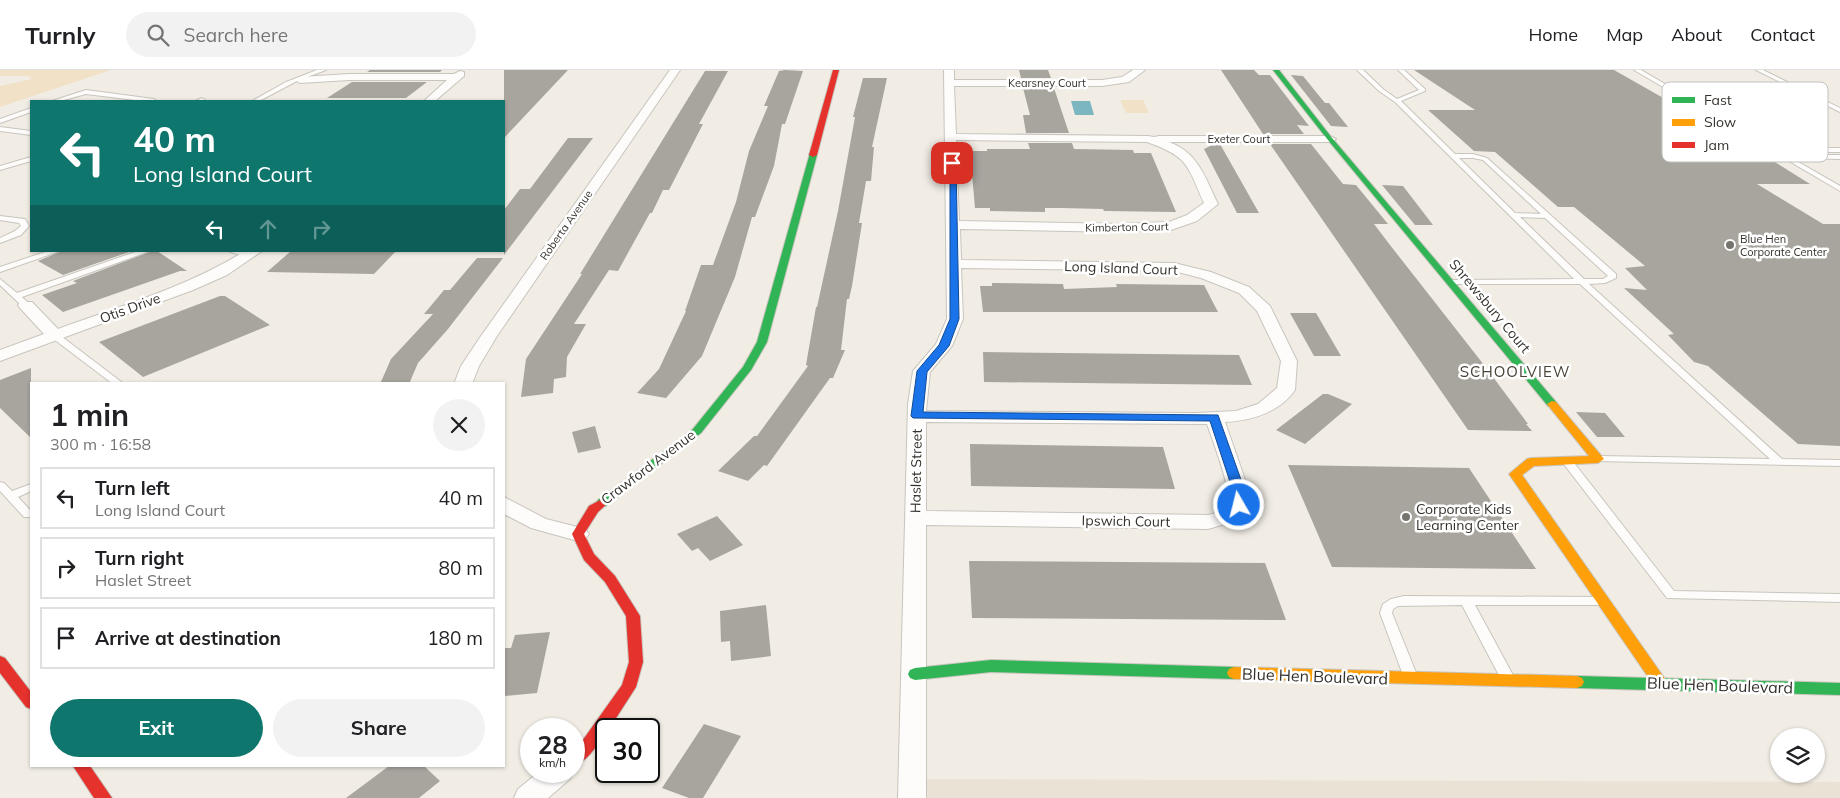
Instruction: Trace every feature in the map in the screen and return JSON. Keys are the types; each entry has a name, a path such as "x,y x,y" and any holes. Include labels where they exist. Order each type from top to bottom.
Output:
{"street":[{"path":"430,100 465,70"},
{"name":"Roberta Avenue","path":"464,382 470,366 489,336 675,70"},
{"name":"Crawford Avenue","path":"578,534 593,509 670,453 697,430 747,368 762,342 836,70"},
{"name":"Kearsney Court","path":"949,76 1102,83 1125,80 1140,70"},
{"name":"Shrewsbury Court","path":"1276,70 1330,139 1598,459"},
{"path":"300,80 349,76 456,77"},
{"name":"Haslet Street","path":"915,674 917,416 922,371 944,346 954,319 952,137 949,76"},
{"name":"Kimberton Court","path":"952,137 1148,139 1174,148 1192,162 1211,204 1202,213 1172,226 1121,228 953,226"},
{"name":"Exeter Court","path":"1148,139 1330,139"},
{"name":"Otis Drive","path":"0,356 197,283 222,272 254,252"},
{"name":"Long Island Court","path":"917,416 1238,416 1264,408 1286,390 1289,361 1264,309 1244,290 1206,275 1174,267 954,264"},
{"path":"21,300 54,336"},
{"name":"Ipswich Court","path":"916,518 1208,522 1232,515 1239,505 1239,491 1214,417"},
{"path":"1598,459 1531,462 1515,474 1660,683"},
{"path":"505,505 514,512 547,527 578,534 589,557 610,579 633,616 636,662 629,687 585,750"},
{"path":"0,662 30,702"},
{"name":"Blue Hen Boulevard","path":"915,674 991,666 1840,689"},
{"path":"912,798 915,674"},
{"path":"82,767 104,798"},
{"path":"528,798 546,783"}],"lane":[{"path":"257,100 283,86 300,80 307,74 323,70"},
{"path":"1360,70 1381,90 1397,101 1583,282 1778,460"},
{"path":"1397,101 1423,90 1400,70"},
{"path":"1637,70 1662,85"},
{"path":"1759,70 1783,82"},
{"path":"58,100 86,92 146,100"},
{"path":"1828,104 1840,110"},
{"path":"0,121 30,110"},
{"path":"0,129 30,133"},
{"path":"1450,282 1583,282 1605,281 1613,276 1485,159 1473,156 1454,156"},
{"path":"0,168 30,159"},
{"path":"0,160 19,162"},
{"path":"1793,162 1840,189"},
{"path":"1514,215 1548,216"},
{"path":"0,218 22,221 25,226 18,233 0,241"},
{"path":"0,270 53,252"},
{"path":"0,282 21,300 143,252"},
{"path":"54,336 116,382"},
{"path":"1598,459 1778,460 1840,463"},
{"path":"1566,461 1671,595 1840,598"},
{"path":"0,485 28,514"},
{"path":"11,496 30,487"},
{"path":"1412,678 1386,613 1388,606 1395,602 1404,600 1603,601"},
{"path":"1466,600 1509,680"}],"shaded area":[{"path":"0,70 111,70 0,107 0,86 32,79 28,76 0,76"},
{"path":"1120,100 1143,100 1149,113 1126,113"},
{"path":"924,779 1840,782 1840,798 924,798"}],"water":[{"path":"1071,101 1090,101 1094,115 1075,115"}],"building":[{"path":"370,70 442,70 440,72 367,72"},
{"path":"504,70 568,70 505,137"},
{"path":"1019,70 1048,70 1051,78 1021,78"},
{"path":"1221,70 1254,70 1259,75 1270,75 1309,126 1297,125 1304,134 1263,134"},
{"name":"Blue Hen Corporate Center","path":"1414,70 1614,70 1662,97 1662,162 1775,162 1810,184 1757,184 1823,224 1840,224 1840,446 1798,444 1708,366 1694,362 1668,335 1674,334 1624,288 1647,290 1625,268 1645,266 1574,207 1558,207 1495,152 1474,151 1428,110 1475,110"},
{"path":"705,71 728,71 699,124 703,124 669,190 663,190 652,213 650,213 618,271 609,270 574,324 586,324 567,357 566,377 554,379 553,393 521,397 526,359 582,274 580,274"},
{"path":"779,71 803,71 785,124 782,124 774,166 755,217 752,217 735,277 702,356 666,398 637,393 659,369 686,311 701,265 713,265 736,202 749,151 768,106 764,106"},
{"path":"1291,75 1303,76 1325,103 1329,103 1348,127 1331,126"},
{"path":"863,78 887,78 872,147 874,147 871,181 866,181 859,223 862,223 852,286 849,299 847,299 841,350 845,350 833,378 830,378 767,466 764,465 748,481 718,471 754,436 757,436 808,366 806,365 816,307 838,211 855,117 853,117"},
{"path":"352,82 427,82 406,98 327,98"},
{"path":"1023,88 1054,88 1069,133 1026,133 1023,115 1030,115"},
{"path":"568,138 593,138 504,255 505,209 520,189 530,189"},
{"path":"1028,143 1072,143 1074,149 1133,150 1134,153 1151,153 1176,212 1104,211 1103,209 1061,208 1045,208 1045,212 990,211 990,208 975,208 970,151 1030,149"},
{"path":"1214,144 1220,144 1259,213 1237,213 1204,149"},
{"path":"1270,144 1311,144 1343,184 1356,185 1388,224 1374,224 1484,365 1532,431 1468,430"},
{"path":"1382,185 1403,186 1433,225 1415,225"},
{"path":"60,252 129,252 63,275 38,261"},
{"path":"149,252 158,252 187,271 180,271 63,312 42,295 77,283 73,281"},
{"path":"290,252 395,252 374,274 267,272"},
{"path":"477,258 503,258 448,329 418,363 410,382 381,382 391,359 433,314 424,314 444,290 450,290"},
{"path":"992,283 1063,284 1064,289 1117,287 1116,284 1204,285 1218,312 983,312 980,286 992,286"},
{"path":"220,296 225,296 270,325 143,377 99,342"},
{"path":"1290,313 1316,313 1341,356 1314,356"},
{"path":"983,352 1239,355 1252,385 984,382"},
{"path":"31,368 30,437 0,408 0,380"},
{"path":"1323,394 1328,394 1352,404 1305,444 1276,430"},
{"path":"1576,412 1605,413 1625,437 1597,437"},
{"path":"595,426 601,448 578,453 572,432"},
{"path":"970,444 1163,447 1175,489 971,486"},
{"name":"Corporate Kids Learning Center","path":"1288,465 1469,468 1536,569 1332,567"},
{"path":"717,516 743,545 710,561 698,548 692,551 677,534"},
{"path":"969,561 1265,563 1286,620 972,618"},
{"path":"766,605 771,656 731,661 730,641 721,642 720,611"},
{"path":"550,632 537,693 505,696 505,648 511,648 515,635"},
{"path":"704,724 741,736 703,798 689,798 662,788"},
{"path":"388,767 425,767 440,781 419,798 346,798"}],"traffic: fast":[{"path":"1276,70 1330,139 1552,404"},
{"path":"602,503 697,431 747,368 762,342 813,155"},
{"path":"915,674 991,666 1234,673"},
{"path":"1577,682 1840,689"}],"traffic: slow":[{"path":"1552,404 1598,459 1531,462 1515,474 1660,683"},
{"path":"1234,673 1577,682"}],"traffic: jam":[{"path":"813,155 836,70"},
{"path":"585,750 629,687 636,662 633,616 610,579 589,557 578,534 593,509 602,503"},
{"path":"0,662 30,702"},
{"path":"82,767 104,798"}],"place":[{"name":"Blue Hen Corporate Center","path":"1730,245"},
{"name":"Corporate Kids Learning Center","path":"1406,517"}],"district":[{"name":"SCHOOLVIEW","path":"1515,372"}],"route":[{"path":"952,163 954,319 944,346 922,371 917,416 1214,417 1239,491 1239,505"}]}
